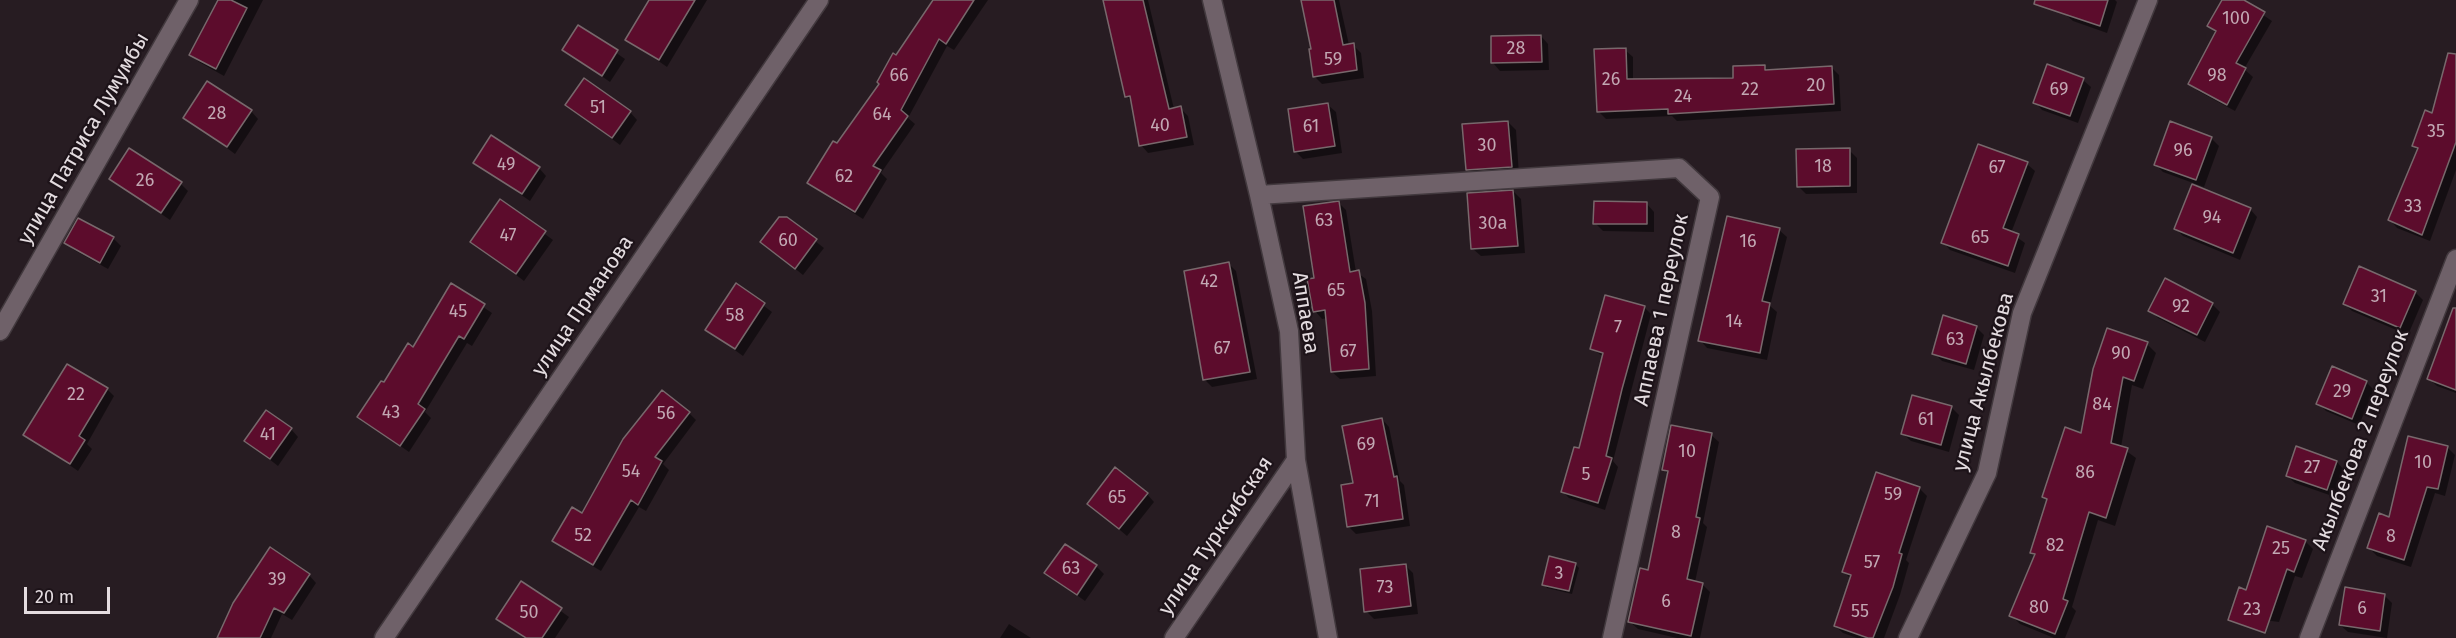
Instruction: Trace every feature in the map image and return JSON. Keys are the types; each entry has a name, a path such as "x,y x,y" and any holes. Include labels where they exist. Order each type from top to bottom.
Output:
{"street":[{"name":"улица Патриса Лумумбы","path":"0,332 189,0"},
{"name":"улица Прманова","path":"384,638 819,0"},
{"name":"Аппаева","path":"1212,0 1289,331 1296,460 1328,638"},
{"name":"улица Акылбекова","path":"1908,638 1987,473 2022,313 2148,0"},
{"name":"Аппаева 1 переулок","path":"1259,195 1679,168 1710,197 1612,638"},
{"name":"Акылбекова 2 переулок","path":"2309,638 2456,259"},
{"name":"улица Турксибская","path":"1174,638 1296,460"}],"building":[{"path":"218,0 231,0 247,8 216,69 189,55"},
{"path":"649,0 695,0 659,60 625,40"},
{"path":"933,0 974,0 946,44 939,39 901,110 908,116 873,166 881,170 855,212 807,183 833,141 837,143 879,84 877,82 893,53 896,55"},
{"path":"1103,0 1143,0 1169,109 1181,106 1187,137 1139,146 1130,96 1125,97"},
{"path":"1301,0 1334,0 1343,45 1354,43 1357,70 1313,77 1309,49 1311,49"},
{"path":"2035,0 2108,0 2100,26 2034,4"},
{"path":"2222,0 2244,0 2265,12 2236,63 2246,68 2227,105 2188,84 2216,31 2207,26"},
{"path":"578,25 618,50 602,76 562,50"},
{"path":"1541,35 1542,62 1491,63 1491,36"},
{"path":"1626,48 1627,79 1733,78 1733,66 1765,65 1765,70 1832,66 1834,104 1668,114 1668,109 1597,112 1594,49"},
{"path":"2448,53 2456,54 2456,142 2422,235 2388,220 2418,148 2412,146 2425,110 2432,113"},
{"path":"2047,64 2084,78 2070,116 2033,103"},
{"path":"584,78 631,111 612,138 565,105"},
{"path":"207,81 252,110 227,147 183,118"},
{"path":"1328,103 1335,146 1294,152 1288,109"},
{"path":"1508,121 1512,167 1466,170 1462,124"},
{"path":"2170,121 2212,137 2196,180 2154,165"},
{"path":"491,135 540,167 522,194 473,163"},
{"path":"1978,144 2028,162 2003,228 2019,234 2008,266 1941,243"},
{"path":"129,148 182,182 161,213 109,179"},
{"path":"1850,148 1850,186 1797,187 1796,149"},
{"path":"2192,184 2251,208 2233,253 2174,229"},
{"path":"1513,190 1518,246 1471,249 1467,193"},
{"path":"500,199 546,231 516,274 470,242"},
{"path":"1339,201 1350,272 1359,270 1365,303 1369,369 1331,372 1325,310 1313,312 1307,279 1314,278 1303,206"},
{"path":"1594,201 1647,202 1647,224 1593,224"},
{"path":"1727,216 1780,228 1762,301 1770,303 1760,353 1698,341"},
{"path":"779,217 787,217 817,239 795,269 760,242"},
{"path":"78,218 114,237 100,263 64,243"},
{"path":"1229,262 1250,372 1203,380 1184,271"},
{"path":"2359,266 2416,291 2400,328 2343,304"},
{"path":"2165,278 2213,303 2197,335 2148,311"},
{"path":"451,283 485,304 464,339 459,336 418,404 425,409 400,446 357,417 381,381 384,382 408,343 413,347"},
{"path":"736,283 765,303 735,349 705,330"},
{"path":"1605,295 1645,306 1606,456 1612,458 1598,503 1561,492 1574,447 1579,448 1603,353 1590,349"},
{"path":"2453,308 2456,308 2456,390 2427,379"},
{"path":"1943,315 1977,326 1966,364 1932,354"},
{"path":"2107,328 2148,342 2134,381 2123,377 2111,443 2128,448 2106,518 2089,512 2063,599 2068,601 2055,634 2009,616 2035,554 2030,553 2047,499 2042,497 2065,427 2081,433 2093,369"},
{"path":"67,364 108,388 79,436 85,440 70,464 23,435"},
{"path":"2332,366 2367,381 2352,419 2316,404"},
{"path":"662,390 690,412 655,457 662,461 638,505 631,500 593,565 552,541 572,507 582,513 623,439"},
{"path":"1912,395 1952,406 1941,445 1901,434"},
{"path":"266,410 292,428 270,459 244,441"},
{"path":"1382,418 1394,477 1397,476 1403,519 1347,527 1341,485 1353,483 1342,426"},
{"path":"1671,425 1712,433 1696,517 1700,518 1687,579 1703,583 1691,636 1628,622 1640,568 1648,570 1668,471 1662,470"},
{"path":"2408,436 2448,446 2438,489 2427,487 2404,560 2367,548 2379,513 2389,517"},
{"path":"2296,446 2337,461 2327,490 2286,476"},
{"path":"1115,467 1148,493 1119,529 1087,504"},
{"path":"1876,472 1920,487 1899,553 1902,554 1893,587 1873,638 1868,638 1834,626 1851,575 1842,572"},
{"path":"2267,526 2306,540 2294,572 2287,569 2265,633 2228,620 2239,587 2246,590"},
{"path":"1065,544 1097,565 1077,595 1044,573"},
{"path":"270,547 310,574 284,613 274,608 260,638 217,638 233,603"},
{"path":"1549,556 1576,563 1569,591 1542,585"},
{"path":"1406,564 1411,606 1364,612 1360,569"},
{"path":"521,581 562,608 542,638 526,638 496,619"},
{"path":"2345,587 2385,594 2380,631 2339,625"}]}
